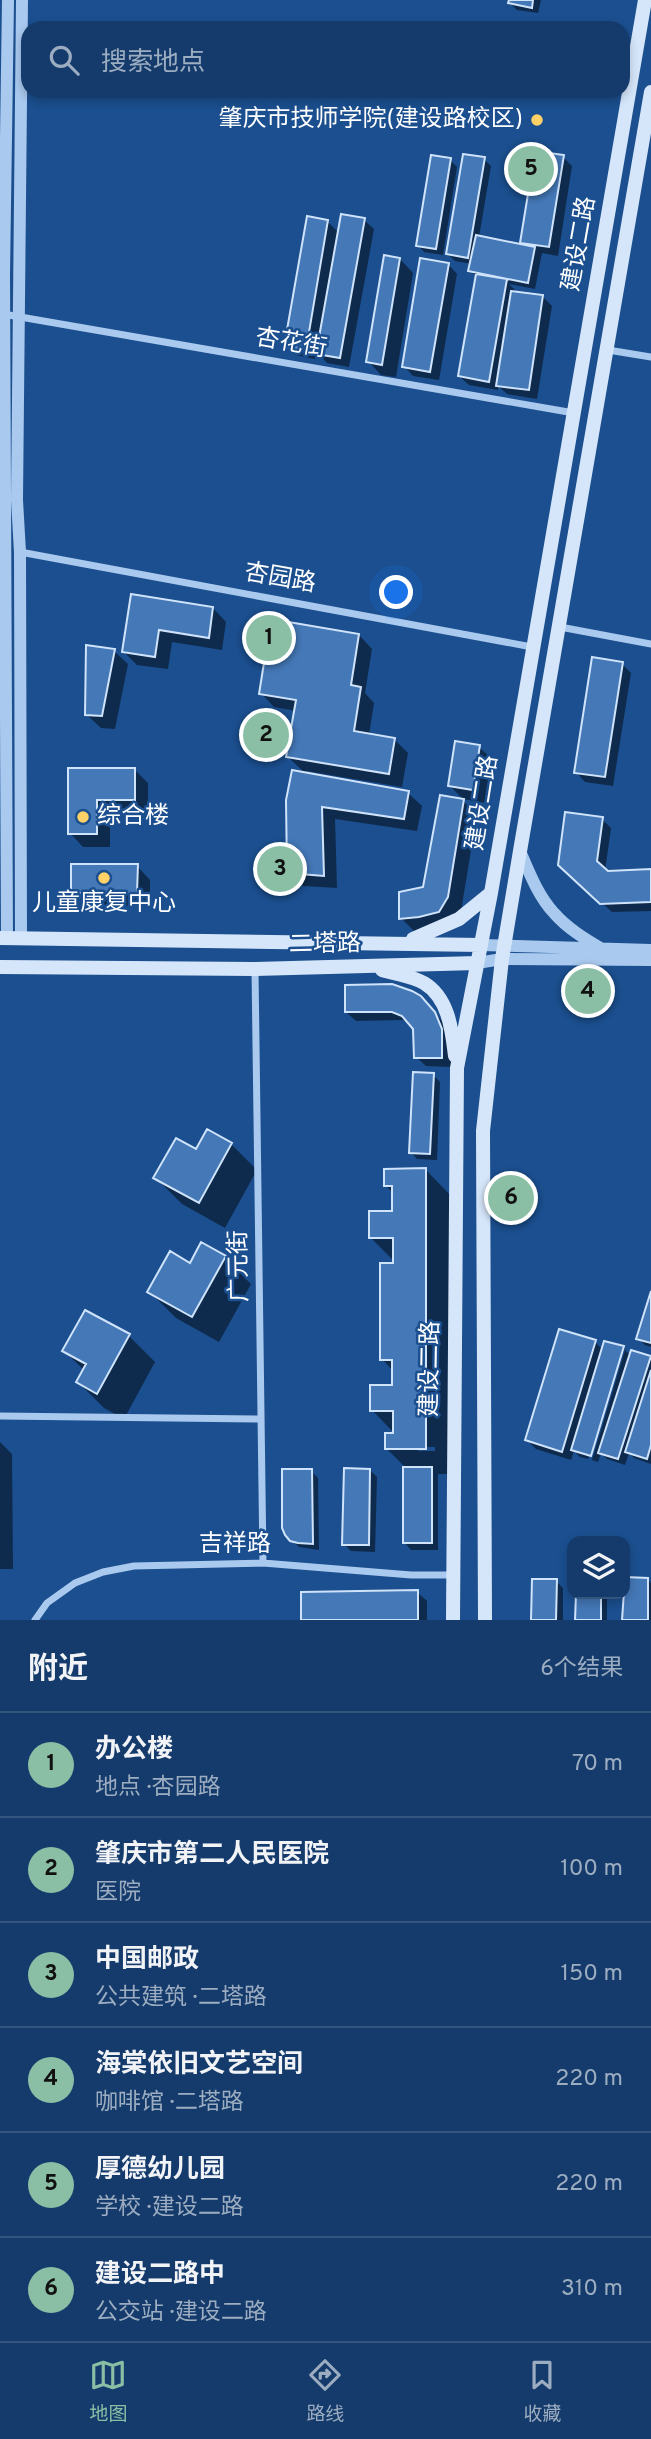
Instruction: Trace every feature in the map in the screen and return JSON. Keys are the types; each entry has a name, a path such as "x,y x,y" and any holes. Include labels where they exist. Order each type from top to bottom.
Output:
{"main road":[{"name":"建设二路","path":"630,88 645,0"},
{"name":"建设二路","path":"485,1620 483,1131 503,952 608,350 647,148 651,92"},
{"name":"建设二路","path":"453,1620 457,1068 491,893 628,98"},
{"path":"405,942 459,919 491,893"},
{"name":"二塔路","path":"9,937 481,945"},
{"name":"二塔路","path":"0,967 255,969 477,962"},
{"path":"371,966 424,983 438,995 451,1025 457,1068"},
{"path":"456,1127 464,1124 475,1125 483,1131"}],"street":[{"path":"8,0 2,314 9,937"},
{"path":"22,0 22,21"},
{"path":"9,937 20,552 18,317 21,79"},
{"name":"杏花街","path":"2,314 575,413"},
{"path":"608,350 651,357"},
{"name":"杏园路","path":"3,545 20,552 533,646"},
{"path":"560,627 651,644"},
{"path":"520,851 535,885 553,913 602,950"},
{"path":"481,945 503,952"},
{"name":"二塔路","path":"477,962 503,952 651,950"},
{"name":"二塔路","path":"503,952 651,960"},
{"name":"广元街","path":"255,969 263,1563"},
{"path":"0,1416 261,1419"},
{"name":"吉祥路","path":"35,1620 47,1604 75,1583 103,1572 134,1566 263,1563 411,1575 452,1575"}],"building":[{"path":"509,0 533,0 532,8 508,3"},
{"path":"535,151 564,155 549,247 520,243"},
{"path":"463,154 485,157 468,258 446,254"},
{"path":"431,155 451,158 436,249 416,246"},
{"path":"341,214 365,218 340,358 316,354"},
{"path":"307,216 328,220 306,350 284,347"},
{"path":"476,235 535,247 528,283 468,271"},
{"path":"384,255 400,258 382,365 366,362"},
{"path":"420,258 449,263 430,372 402,367"},
{"path":"476,274 507,279 489,382 458,376"},
{"path":"511,291 543,295 529,390 496,386"},
{"path":"131,594 213,607 209,638 159,630 155,657 122,652"},
{"path":"271,619 359,634 351,685 361,687 354,731 395,738 389,774 286,757 296,700 259,694"},
{"path":"250,624 290,630 287,653 247,647"},
{"path":"86,645 115,649 102,716 85,715"},
{"path":"592,657 623,662 605,777 574,773"},
{"path":"455,741 480,745 473,790 448,786"},
{"name":"综合楼","path":"68,768 135,768 135,800 97,800 97,834 68,834"},
{"path":"292,770 409,791 404,819 322,807 324,876 287,873 286,800"},
{"path":"440,795 464,799 448,897 439,912 399,919 399,892 423,887"},
{"path":"565,812 603,817 597,861 608,871 651,869 651,902 600,904 558,865"},
{"name":"儿童康复中心","path":"71,864 138,864 137,893 71,893"},
{"path":"392,984 421,996 435,1012 442,1029 442,1058 414,1058 413,1029 402,1016 392,1012 345,1012 345,985"},
{"path":"413,1072 434,1073 430,1154 409,1153"},
{"path":"207,1129 232,1143 199,1203 153,1178 176,1138 196,1149"},
{"path":"426,1168 426,1449 385,1449 385,1433 393,1433 393,1411 370,1411 370,1385 392,1385 392,1360 380,1360 380,1263 393,1263 393,1238 369,1238 369,1211 392,1211 392,1186 384,1186 384,1169"},
{"path":"201,1242 226,1256 192,1317 147,1292 170,1251 190,1263"},
{"path":"651,1291 651,1343 636,1339"},
{"path":"85,1310 130,1334 97,1394 76,1382 86,1364 62,1351"},
{"path":"559,1329 596,1340 562,1452 525,1440"},
{"path":"604,1341 624,1346 591,1456 571,1450"},
{"path":"631,1350 651,1356 618,1459 598,1453"},
{"path":"651,1370 651,1445 647,1459 625,1452"},
{"path":"403,1467 432,1467 432,1543 403,1543"},
{"path":"344,1468 370,1469 369,1545 342,1545"},
{"path":"282,1469 312,1469 313,1544 290,1541 282,1528"},
{"path":"630,1577 648,1578 648,1620 622,1620 623,1599 630,1599"},
{"path":"532,1579 557,1579 556,1620 531,1620"},
{"path":"418,1590 418,1620 301,1620 301,1592"},
{"path":"576,1599 601,1599 601,1620 575,1620"}],"place":[{"name":"肇庆市技师学院(建设路校区)","path":"537,120"},
{"name":"厚德幼儿园","path":"531,169"},
{"name":"办公楼","path":"269,638"},
{"name":"肇庆市第二人民医院","path":"266,735"},
{"name":"综合楼","path":"83,817"},
{"name":"中国邮政","path":"280,869"},
{"name":"儿童康复中心","path":"104,878"},
{"name":"海棠依旧文艺空间","path":"588,991"},
{"name":"建设二路中","path":"511,1198"}]}
